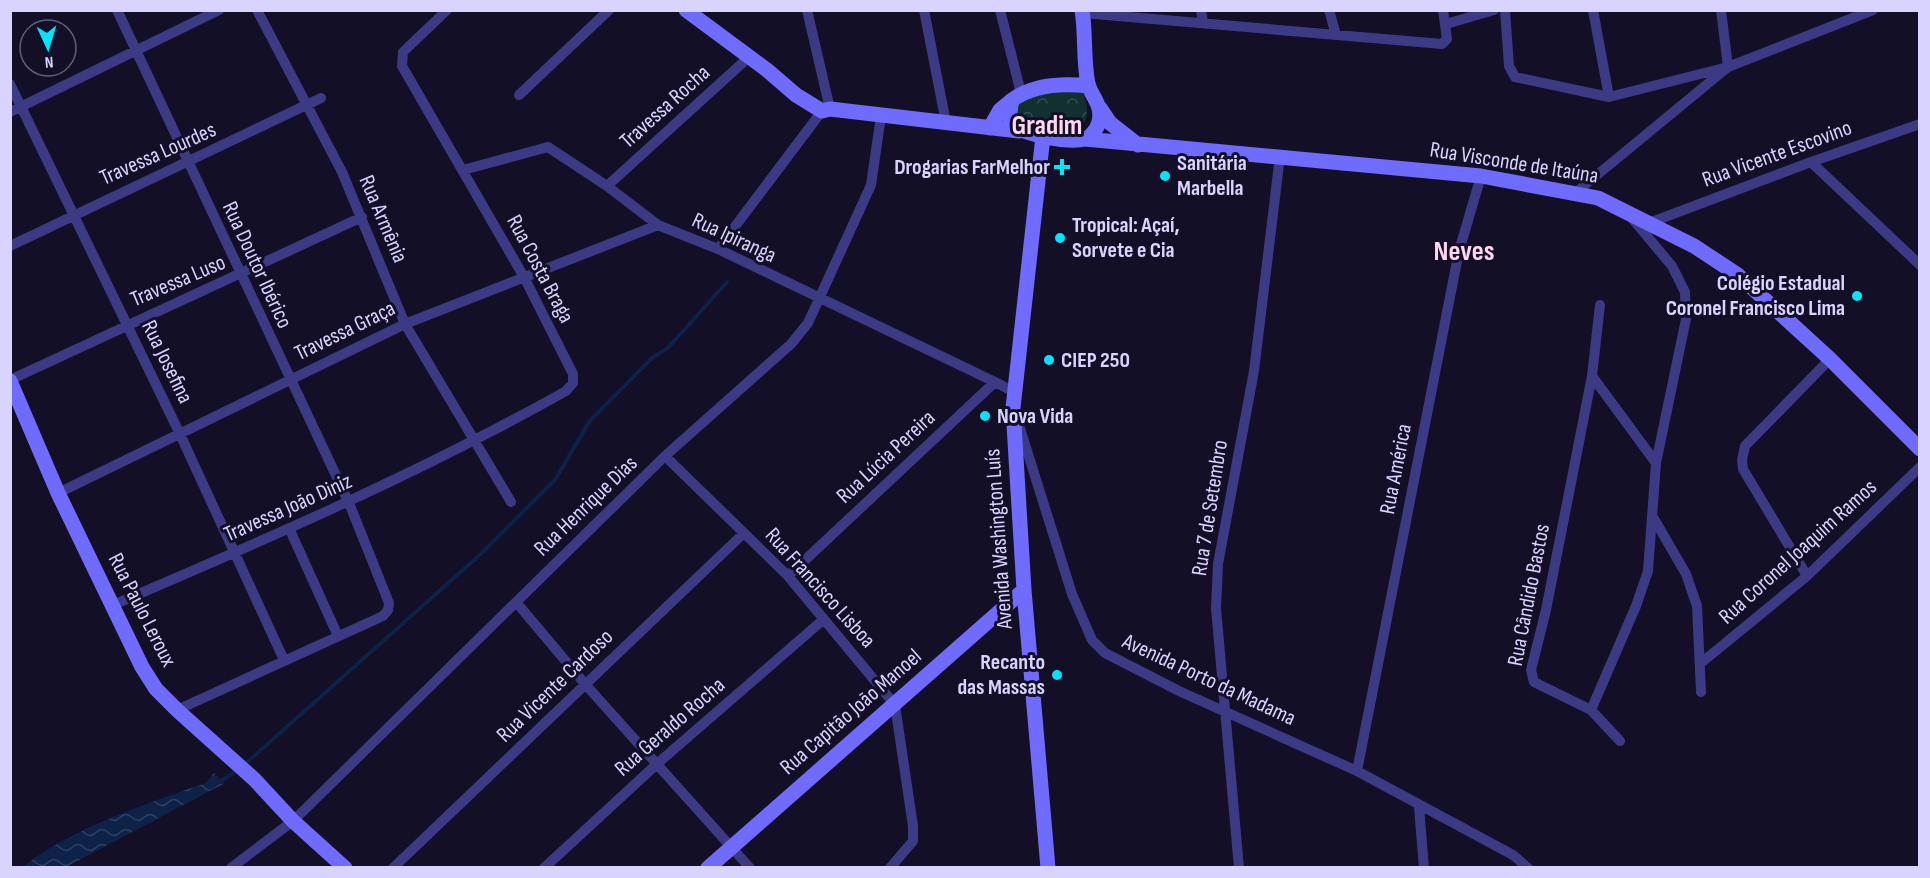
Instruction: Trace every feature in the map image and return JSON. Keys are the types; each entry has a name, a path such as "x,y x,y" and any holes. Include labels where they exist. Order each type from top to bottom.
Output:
{"main road":[{"path":"686,10 796,95 826,110 1019,131"},
{"path":"1082,12 1089,86 1110,123 1138,145"},
{"path":"990,128 1000,110 1017,96 1049,85 1089,86"},
{"path":"1017,96 1009,116 1019,131"},
{"path":"1085,139 1094,132 1099,123 1100,108"},
{"name":"Rua Visconde de Itaúna","path":"1019,131 1043,136 1481,176 1598,198 1694,246 1738,275 1830,359 1920,449"},
{"name":"Avenida Washington Luís","path":"1043,136 1013,400 1024,590 1048,867"},
{"name":"Rua Paulo Leroux","path":"10,381 58,493 142,667 156,689 232,762 255,780 293,821 345,867"},
{"name":"Rua Capitão João Manoel","path":"708,867 1024,590"}],"street":[{"name":"Rua Doutor Ibérico","path":"117,10 187,164 349,503 389,603 388,610 383,616 338,636"},
{"path":"16,109 219,10"},
{"name":"Rua Armênia","path":"257,10 342,172 405,324 511,502"},
{"name":"Rua Costa Braga","path":"447,10 403,52 402,66 407,79 463,170 524,278 573,374 573,383 566,392 476,442"},
{"path":"519,95 609,10"},
{"path":"718,249 826,110 807,10"},
{"path":"924,10 946,123"},
{"path":"1000,10 1017,96"},
{"path":"1201,10 1203,22"},
{"path":"1329,10 1336,35"},
{"path":"1082,12 1442,44 1447,39 1443,10"},
{"path":"1446,24 1494,10"},
{"path":"1505,10 1509,66 1515,76 1609,98 1728,67 1873,10"},
{"path":"1593,10 1609,98"},
{"path":"1721,10 1728,67"},
{"name":"Travessa Rocha","path":"607,186 749,57"},
{"path":"1574,194 1728,67"},
{"name":"Rua Josefina","path":"10,84 16,109 74,213 179,432 284,660"},
{"name":"Travessa Lourdes","path":"10,246 74,213 187,164 321,98"},
{"name":"Rua Henrique Dias","path":"231,867 293,821 664,456 790,344 808,323 871,185 881,116"},
{"name":"Rua Vicente Escovino","path":"1649,223 1920,124"},
{"name":"Rua Ipiranga","path":"463,170 548,147 607,186 658,225 718,249 817,299 994,382"},
{"name":"Rua 7 de Setembro","path":"1239,867 1227,710 1216,608 1218,564 1254,371 1280,156"},
{"path":"1811,162 1920,265"},
{"name":"Rua América","path":"1357,771 1459,251 1481,176"},
{"path":"1620,741 1591,710 1636,606 1647,571 1656,463 1686,319 1685,292 1672,266 1625,210"},
{"name":"Travessa Luso","path":"10,381 362,218"},
{"name":"Travessa Graça","path":"58,493 179,432 405,324 658,225"},
{"name":"Rua Cândido Bastos","path":"1591,710 1534,682 1531,670 1546,610 1592,376 1600,305"},
{"path":"1807,576 1743,469 1742,460 1745,446 1830,359"},
{"path":"1592,376 1656,463"},
{"path":"994,382 1013,400"},
{"name":"Rua Lúcia Pereira","path":"788,576 994,382"},
{"name":"Avenida Porto da Madama","path":"1013,400 1072,594 1092,640 1105,653 1179,691 1227,710 1357,771 1419,807 1513,855 1528,867"},
{"name":"Travessa João Diniz","path":"113,605 349,503 476,442"},
{"name":"Rua Francisco Lisboa","path":"664,456 788,576 895,705"},
{"name":"Rua Coronel Joaquim Ramos","path":"1701,663 1807,576 1920,467"},
{"path":"1653,517 1686,574 1697,606 1701,692"},
{"path":"177,710 338,636 289,528"},
{"name":"Rua Vicente Cardoso","path":"393,867 744,533"},
{"path":"516,602 585,684 658,763 729,847 750,867"},
{"name":"Rua Geraldo Rocha","path":"544,867 658,763 824,619"},
{"path":"890,867 913,841 913,826 895,705"},
{"path":"1419,807 1424,867"}],"green space":[{"path":"1029,91 1082,91 1087,111 1080,131 1017,126 1012,101"}],"water":[{"path":"214,773 225,783 66,867 23,867 85,829 135,808 206,783"}],"waterway":[{"path":"244,765 483,552 555,480 589,422 652,358 668,348 727,282"},
{"path":"219,782 238,770"}],"place":[{"name":"Drogarias FarMelhor","path":"1062,167"},
{"name":"Sanitária Marbella","path":"1165,176"},
{"name":"Tropical: Açaí, Sorvete e Cia","path":"1060,238"},
{"name":"Colégio Estadual Coronel Francisco Lima","path":"1857,296"},
{"name":"CIEP 250","path":"1049,360"},
{"name":"Nova Vida","path":"985,416"},
{"name":"Recanto das Massas","path":"1057,675"}],"district":[{"name":"Gradim","path":"1047,125"},
{"name":"Neves","path":"1464,251"}]}
